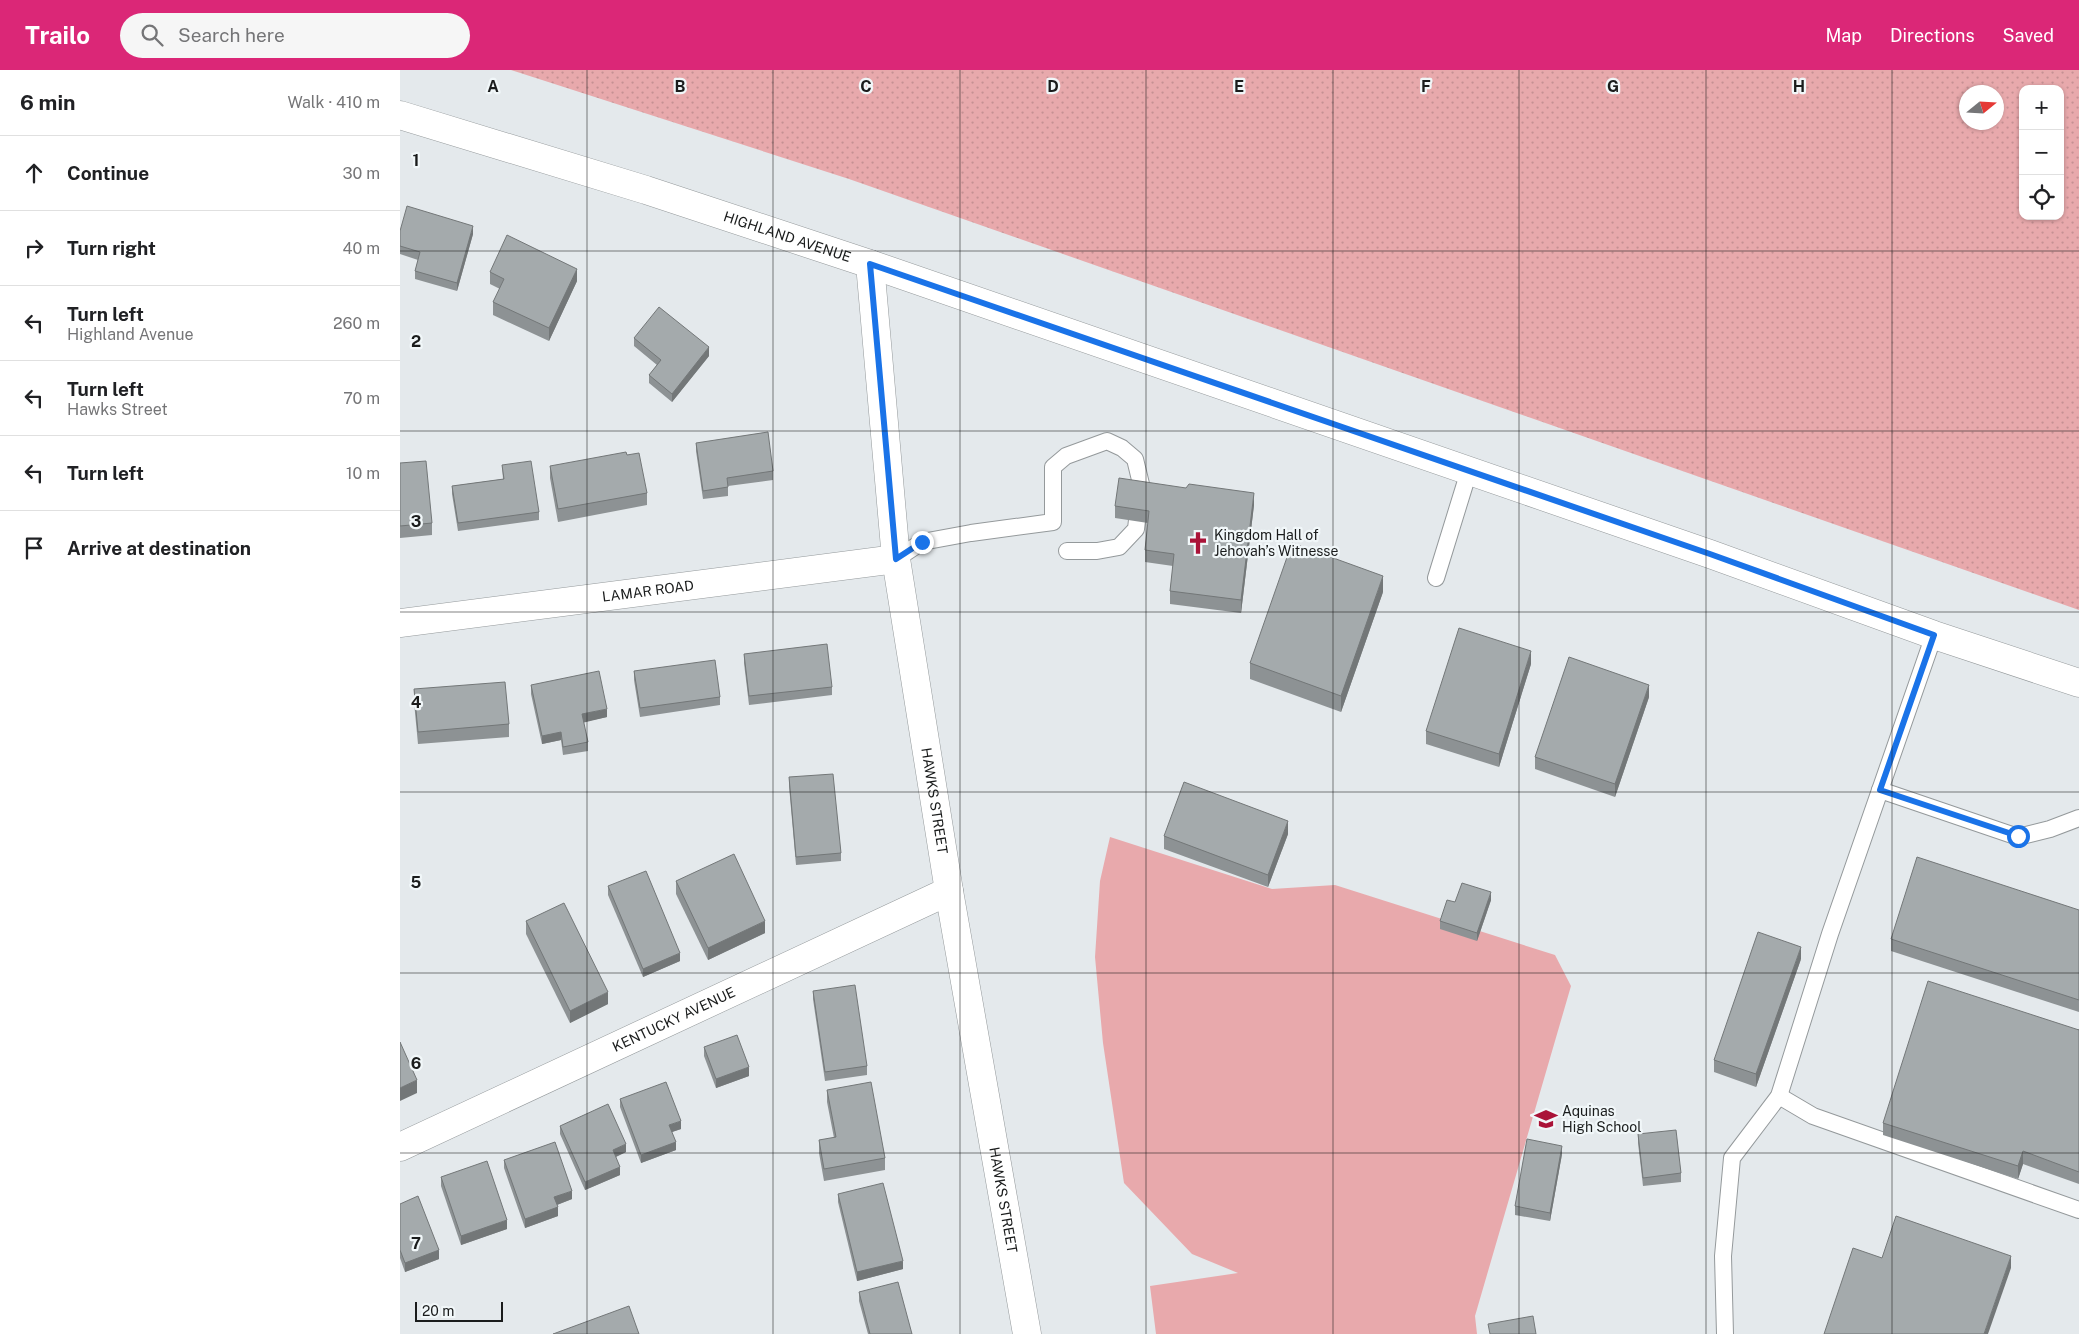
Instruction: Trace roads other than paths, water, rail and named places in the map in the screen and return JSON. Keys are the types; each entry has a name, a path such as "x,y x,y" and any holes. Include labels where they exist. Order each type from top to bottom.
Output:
{"street":[{"name":"HIGHLAND AVENUE","path":"400,115 646,190 870,264 1710,554 1934,635 2079,683"},
{"name":"HAWKS STREET","path":"870,264 896,559 949,891 1027,1334"},
{"name":"LAMAR ROAD","path":"400,623 896,559"},
{"name":"KENTUCKY AVENUE","path":"400,1147 949,891"}],"lane":[{"path":"896,559 922,542 971,533 1053,522 1053,468 1066,456 1107,441 1122,448 1135,459 1141,484 1136,528 1119,547 1097,551 1067,551"},
{"path":"1436,578 1469,471"},
{"path":"1725,1334 1723,1256 1732,1158 1779,1096 1830,934 1934,635"},
{"path":"1880,790 2018,836 2050,829 2079,818"},
{"path":"1779,1096 1813,1116 2079,1210"}],"place":[{"name":"Kingdom Hall of Jehovah’s Witnesse","path":"1198,543"},
{"name":"Aquinas High School","path":"1546,1119"}]}
